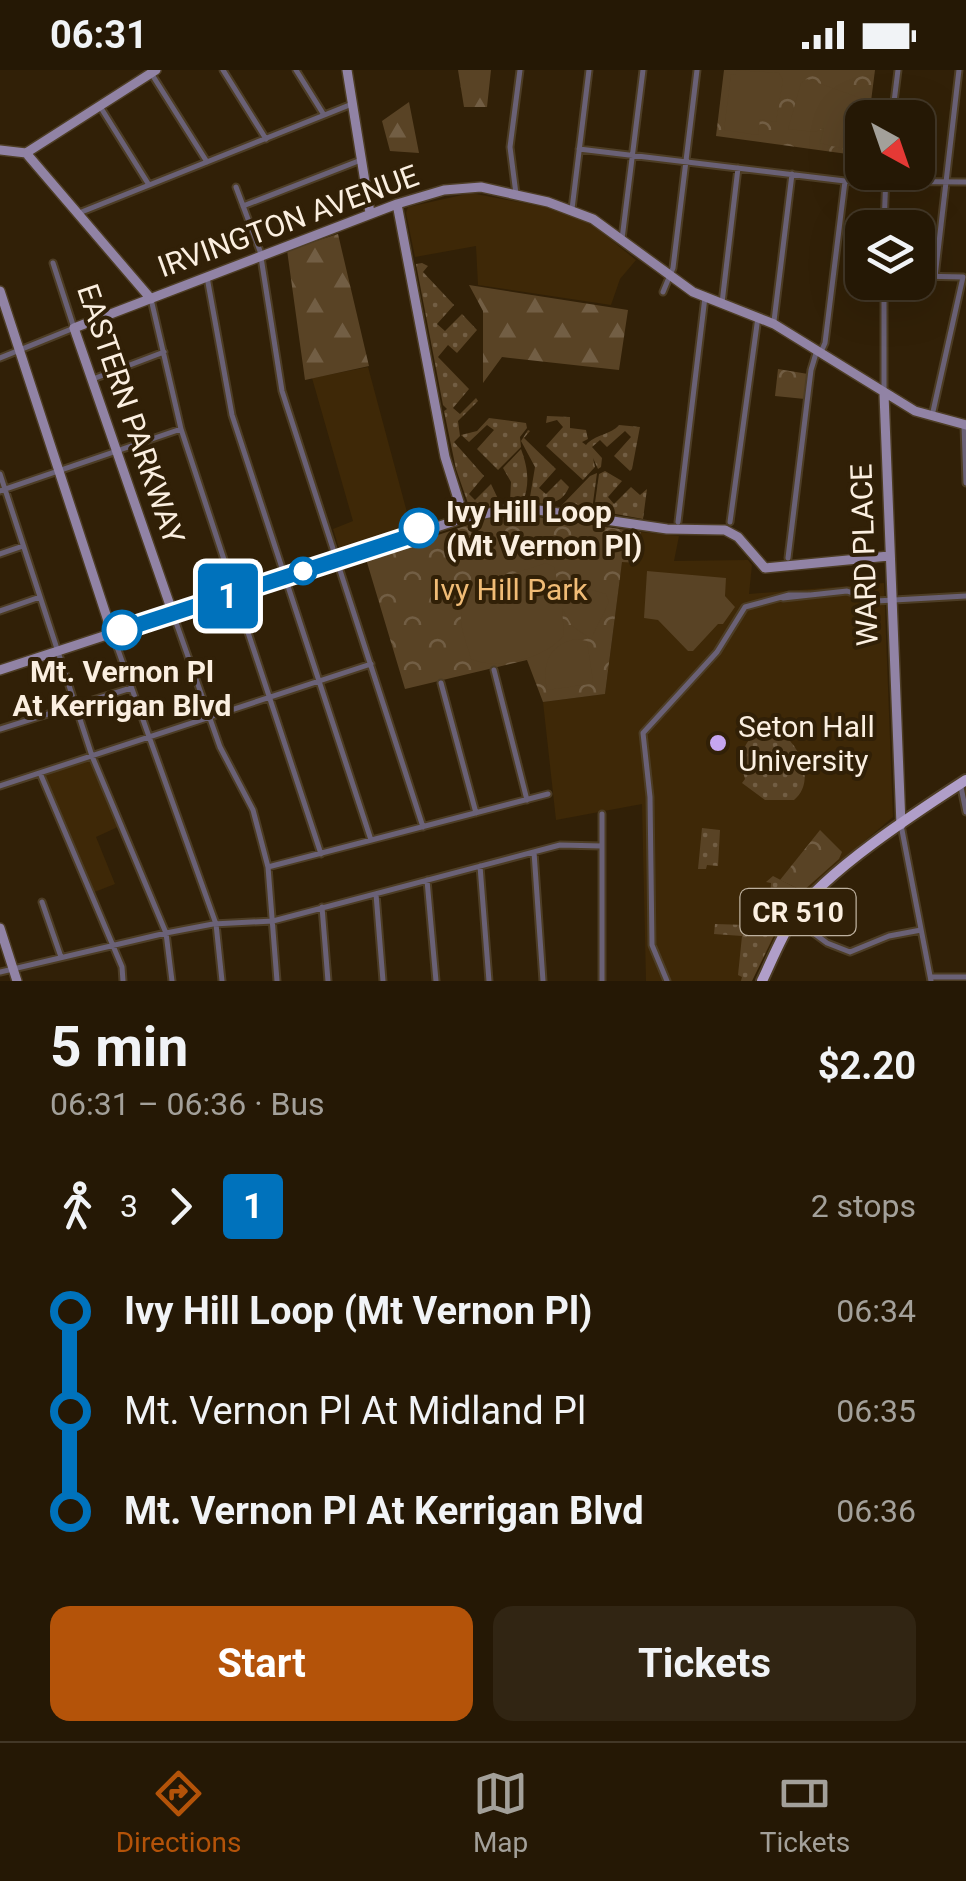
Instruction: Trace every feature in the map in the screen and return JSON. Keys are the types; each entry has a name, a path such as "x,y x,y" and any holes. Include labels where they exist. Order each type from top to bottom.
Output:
{"main road":[{"name":"CR 510","path":"762,981 794,918 829,880 963,782"}],"street":[{"path":"223,70 266,139"},
{"path":"296,70 324,116"},
{"path":"347,70 370,213"},
{"path":"516,194 510,147 520,70"},
{"path":"572,209 589,70"},
{"path":"622,239 643,70"},
{"path":"663,292 670,276 697,70"},
{"path":"894,100 898,70"},
{"path":"1,148 26,153 152,71 208,162"},
{"path":"932,416 964,277 935,276 961,75"},
{"path":"80,213 352,104"},
{"path":"99,106 148,185"},
{"path":"580,149 845,181"},
{"name":"IRVINGTON AVENUE","path":"26,153 151,299 370,213 466,186 572,209 601,223 670,276 705,297 774,324 884,394 932,416 965,425"},
{"path":"243,206 361,160"},
{"path":"722,303 738,168"},
{"path":"774,324 792,174"},
{"path":"935,182 966,182"},
{"path":"236,187 261,256 282,391 423,827"},
{"path":"788,558 811,370 826,343 845,189"},
{"path":"397,204 445,457 464,518"},
{"name":"EASTERN PARKWAY","path":"53,264 209,718 254,810 268,867 277,981"},
{"path":"207,277 232,415 371,840"},
{"path":"0,291 112,634 216,924 222,981"},
{"path":"678,522 705,297"},
{"path":"0,358 151,299 181,429 321,854"},
{"name":"WARD PLACE","path":"884,300 889,556 901,825"},
{"path":"730,522 758,317"},
{"path":"93,379 164,352"},
{"path":"965,425 966,483"},
{"path":"2,490 181,429"},
{"path":"0,474 2,490 92,756 166,933 172,981"},
{"path":"0,670 464,518 518,508 666,529 732,532 765,568 889,556"},
{"path":"0,554 24,546"},
{"path":"668,981 652,945 650,797 643,733 716,652 745,607 755,602 847,590 876,601 966,596"},
{"path":"0,611 40,597"},
{"path":"0,786 371,664"},
{"path":"494,670 526,800"},
{"path":"441,684 476,813"},
{"path":"0,729 132,688"},
{"path":"40,773 122,967 124,981"},
{"path":"963,782 966,812"},
{"path":"268,867 548,794"},
{"path":"602,814 602,981"},
{"path":"901,825 931,979 966,977"},
{"path":"0,972 166,933 216,924 273,922 560,845 602,846"},
{"path":"534,852 543,981"},
{"path":"480,866 490,981"},
{"path":"427,880 436,981"},
{"path":"376,893 383,981"},
{"path":"42,902 60,957"},
{"path":"322,907 328,981"},
{"path":"794,918 827,944 850,952 888,936 922,930"},
{"path":"0,928 17,981"}],"shaded area":[{"path":"471,193 544,207 594,226 636,260 620,279 611,305 478,285 476,246 415,257 408,207"},
{"path":"368,367 412,531 341,555 333,529 353,521 312,378"},
{"name":"Seton Hall University","path":"641,532 679,536 674,561 748,560 752,565 749,594 884,583 893,817 800,896 783,920 752,981 646,981 642,804 556,820 543,702 605,694 622,561 639,562"},
{"path":"91,758 120,826 96,837 115,884 92,893 41,773"}],"green space":[{"path":"458,70 491,70 487,107 464,107"},
{"path":"724,70 875,70 871,100 845,100 845,154 716,136"},
{"path":"736,70 779,73 783,80 776,122 760,119 758,135 724,130 731,74 736,75"},
{"path":"807,79 866,100 845,100 845,149 820,143 824,128 815,132 788,129 801,83"},
{"path":"409,102 419,153 390,151 382,121"},
{"path":"338,234 369,366 305,380 287,250"},
{"path":"416,264 428,266 423,272 454,305 437,324 445,331 462,314 477,330 457,353 448,345 438,357 469,389 453,408 460,414 476,398 478,401 458,421 460,436 454,442 484,476 469,494 475,500 491,484 500,503 487,507 483,502 484,508 471,512 456,469 444,411 447,409 443,405"},
{"path":"469,285 628,310 619,370 502,357 483,383 483,311"},
{"path":"778,369 808,374 805,399 775,396"},
{"path":"547,416 570,417 570,428 586,430 588,439 582,442 586,445 619,425 640,427 632,469 614,456 631,437 625,431 607,447 600,440 592,447 602,458 601,467 598,469 593,458 595,467 583,480 546,446 563,427 557,420 546,423"},
{"path":"489,418 526,423 527,428 520,437 521,447 498,470 477,449 494,430 487,425 469,442 461,435 477,431"},
{"path":"528,430 524,438 556,469 539,488 546,494 561,479 569,487 557,501 529,503 535,467 521,441"},
{"path":"521,449 527,488 523,502 510,502 511,482 503,468"},
{"path":"605,471 622,481 608,497 614,504 631,487 640,495 647,489 643,519 594,510 599,474"},
{"path":"597,473 592,510 561,506 590,476"},
{"name":"Ivy Hill Park","path":"516,514 641,532 639,563 622,562 605,694 543,702 527,660 405,689 366,559 486,519"},
{"path":"546,563 554,567 561,596 565,582 606,594 609,602 591,639 572,626 562,608 564,635 546,650 508,663 471,659 461,621 469,598 492,582"},
{"path":"647,571 726,578 725,596 735,607 723,624 718,624 693,651 688,651 658,620 644,618"},
{"path":"576,639 587,641 593,681 547,690 545,672 549,657 559,646"},
{"path":"769,727 788,739 801,759 804,781 794,800 765,800 742,783 745,779 738,764 742,752 753,736"},
{"path":"702,828 720,830 718,866 698,869"},
{"path":"820,830 842,852 839,859 803,891 780,880"},
{"path":"773,876 802,891 777,929 752,981 741,981 738,975 742,936 714,934 715,924 747,925 750,898 770,899 771,883 766,882"}],"bus line":[{"name":"1","path":"122,630 420,533 419,528"}],"place":[{"name":"Ivy Hill Loop (Mt Vernon Pl)","path":"419,528"},
{"name":"Mt. Vernon Pl At Kerrigan Blvd","path":"122,630"},
{"name":"Seton Hall University","path":"718,743"}]}
